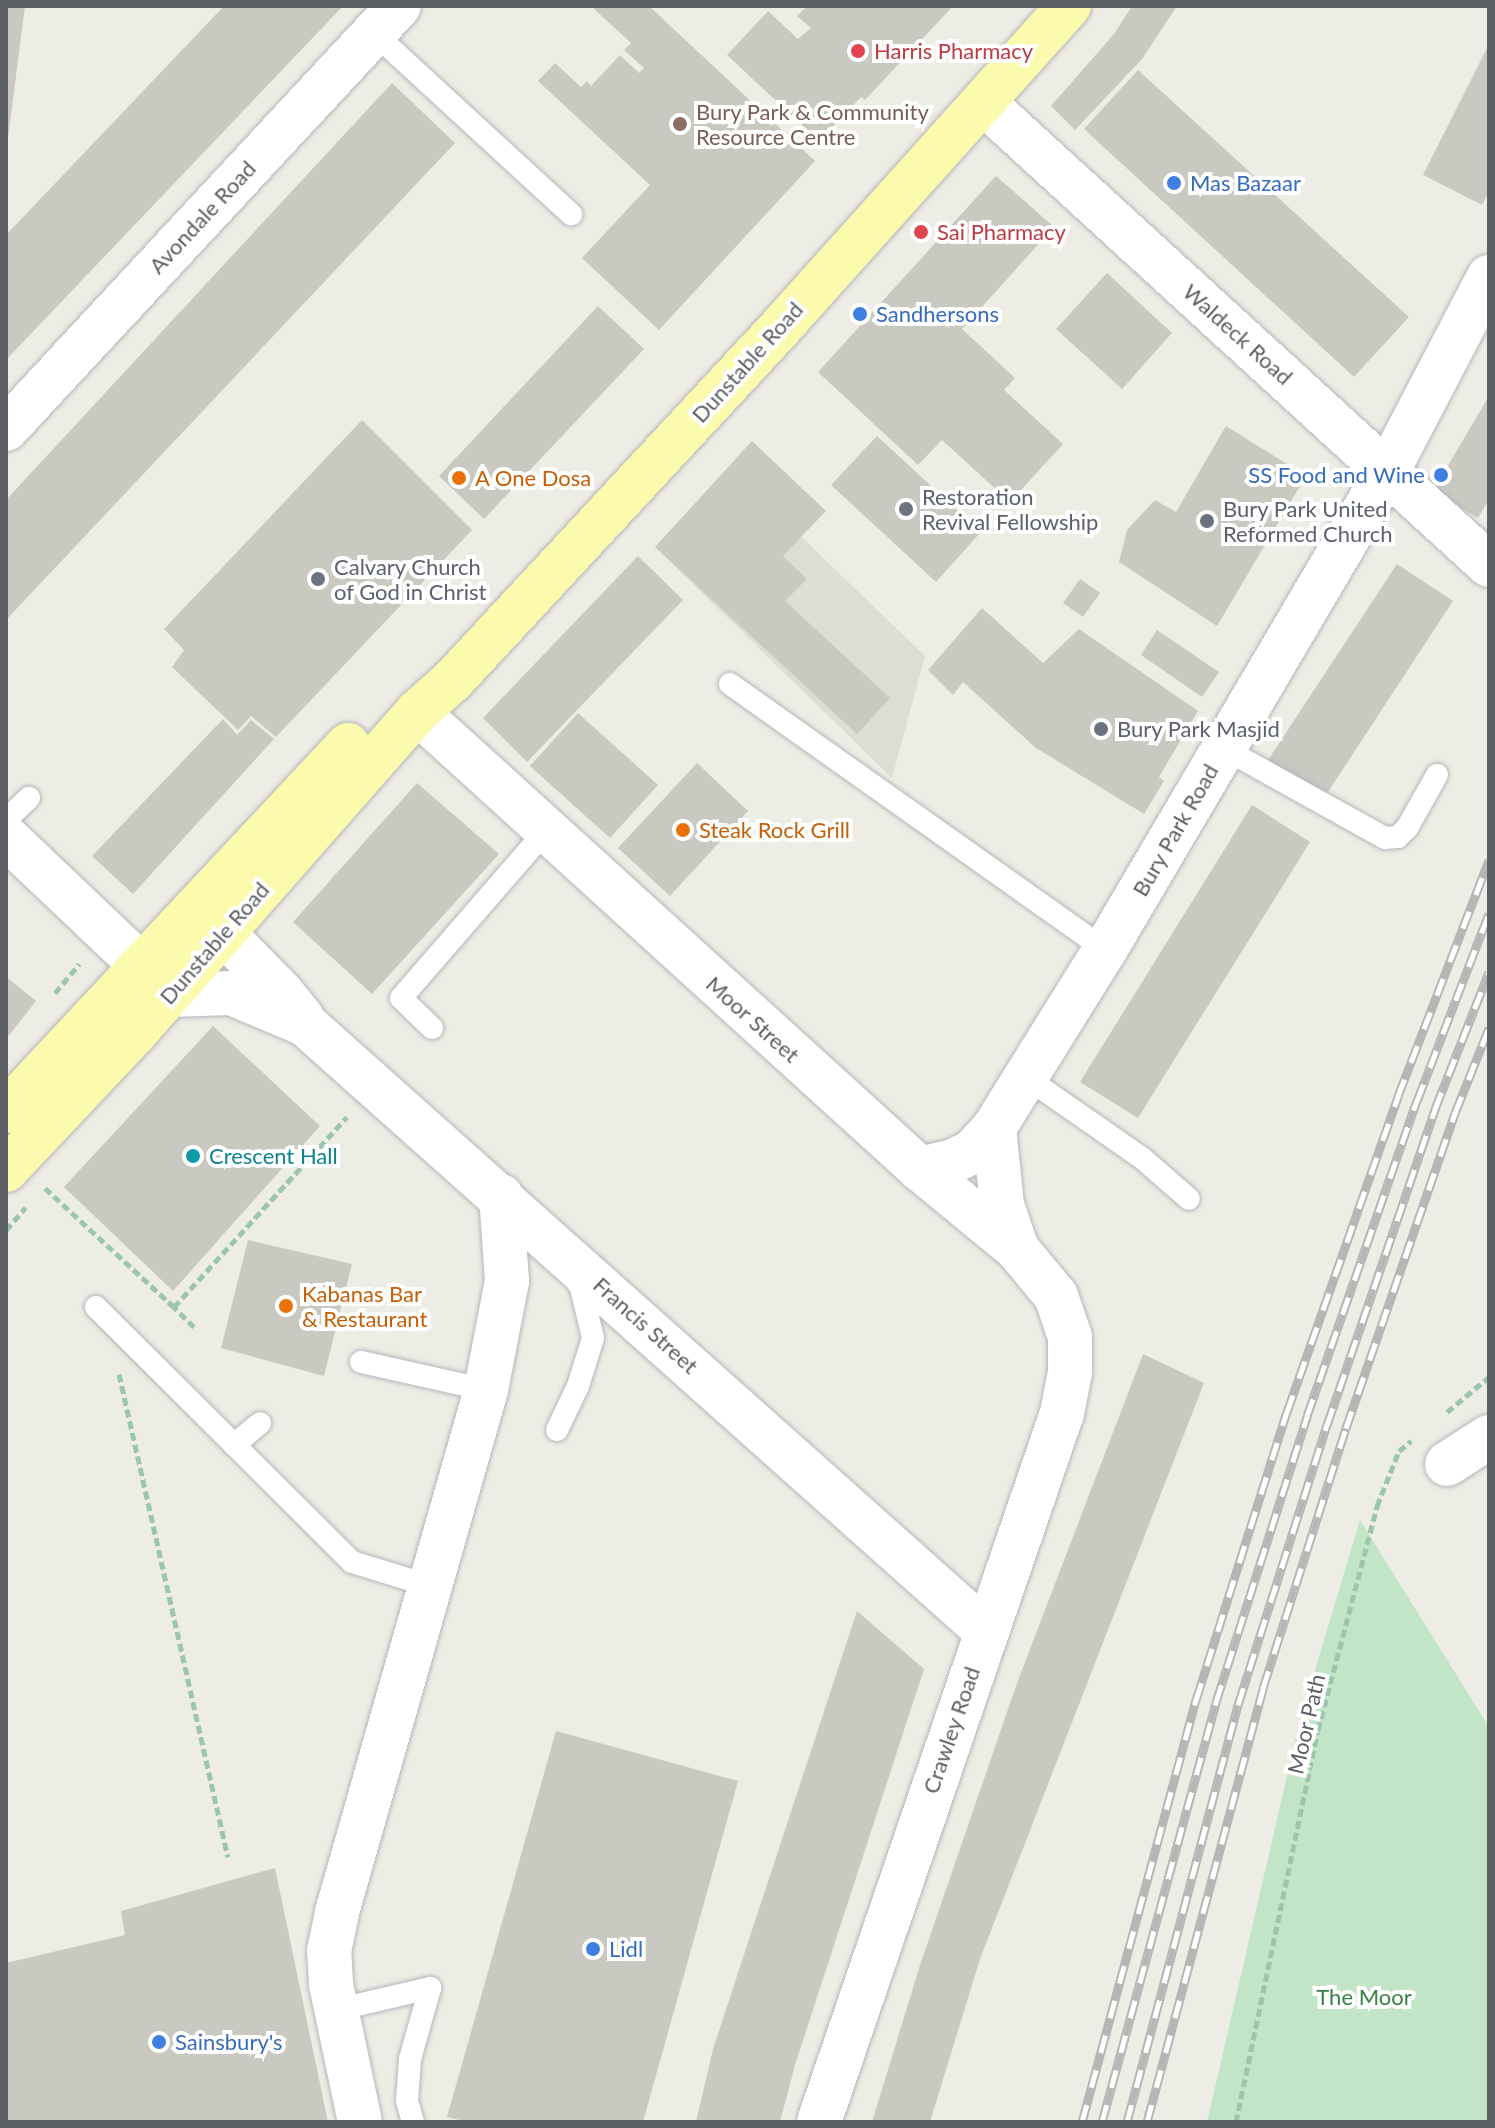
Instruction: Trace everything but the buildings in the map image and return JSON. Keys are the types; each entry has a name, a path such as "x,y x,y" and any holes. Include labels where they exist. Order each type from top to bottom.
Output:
{"main road":[{"name":"Dunstable Road","path":"25,1178 156,981 364,728 417,712 453,680 985,104 1069,6"},
{"name":"Dunstable Road","path":"22,1084 156,981"}],"street":[{"name":"Avondale Road","path":"6,429 389,14"},
{"name":"Waldeck Road","path":"985,104 1489,565"},
{"name":"Bury Park Road","path":"920,1169 951,1162 972,1152 994,1128 1105,950 1388,470 1489,277"},
{"name":"Moor Street","path":"417,712 545,832 920,1169 1017,1249 1056,1296 1070,1337"},
{"path":"6,837 156,981"},
{"name":"Francis Street","path":"204,926 282,993 305,1024 985,1630"},
{"name":"Francis Street","path":"156,981 231,993 305,1024"},
{"path":"994,1128 1002,1205 1017,1249"},
{"path":"360,2122 336,2010 329,1951 337,1912 486,1390 507,1281 501,1196"},
{"name":"Crawley Road","path":"819,2122 985,1630 1062,1413 1070,1372 1070,1337"},
{"path":"1434,1448 1489,1437"}],"lane":[{"path":"389,14 571,214"},
{"path":"730,684 1105,950"},
{"path":"1223,748 1385,838 1398,837 1407,828 1437,775"},
{"path":"6,820 29,798"},
{"path":"432,1028 401,998 545,832"},
{"path":"1024,1076 1142,1158 1189,1199"},
{"path":"553,1242 581,1288 593,1338 578,1386 557,1430"},
{"path":"96,1307 352,1562 430,1586"},
{"path":"361,1362 486,1390"},
{"path":"234,1445 260,1423"},
{"path":"336,2010 430,1988 410,2059 407,2101 413,2122"}],"path":[{"path":"174,1307 375,1087"},
{"path":"25,1178 55,1176"},
{"path":"6,1230 25,1178"},
{"path":"25,1178 194,1327"},
{"path":"119,1373 228,1857"},
{"path":"1444,1414 1489,1377"},
{"name":"Moor Path","path":"1236,2122 1318,1730 1377,1506 1399,1451 1434,1448"}],"shaded area":[{"path":"729,467 925,656 892,778 655,547"}],"green space":[{"name":"The Moor","path":"1360,1520 1489,1727 1489,2122 1207,2122 1300,1720"}],"railway":[{"path":"1082,2122 1196,1700 1287,1412 1398,1096 1489,860"},
{"path":"1102,2122 1216,1702 1307,1416 1417,1101 1489,913"},
{"path":"1127,2122 1238,1705 1327,1425 1435,1109 1489,972"},
{"path":"1147,2122 1263,1688 1346,1428 1455,1113 1489,1028"}],"place":[{"name":"Harris Pharmacy","path":"858,51"},
{"name":"Bury Park & Community Resource Centre","path":"680,124"},
{"name":"Mas Bazaar","path":"1174,183"},
{"name":"Sai Pharmacy","path":"921,232"},
{"name":"Sandhersons","path":"860,314"},
{"name":"SS Food and Wine","path":"1441,475"},
{"name":"A One Dosa","path":"459,478"},
{"name":"Restoration Revival Fellowship","path":"906,509"},
{"name":"Bury Park United Reformed Church","path":"1207,521"},
{"name":"Calvary Church of God in Christ","path":"318,579"},
{"name":"Bury Park Masjid","path":"1101,729"},
{"name":"Steak Rock Grill","path":"683,830"},
{"name":"Crescent Hall","path":"193,1156"},
{"name":"Kabanas Bar & Restaurant","path":"286,1306"},
{"name":"Lidl","path":"593,1949"},
{"name":"Sainsbury's","path":"159,2042"}]}
